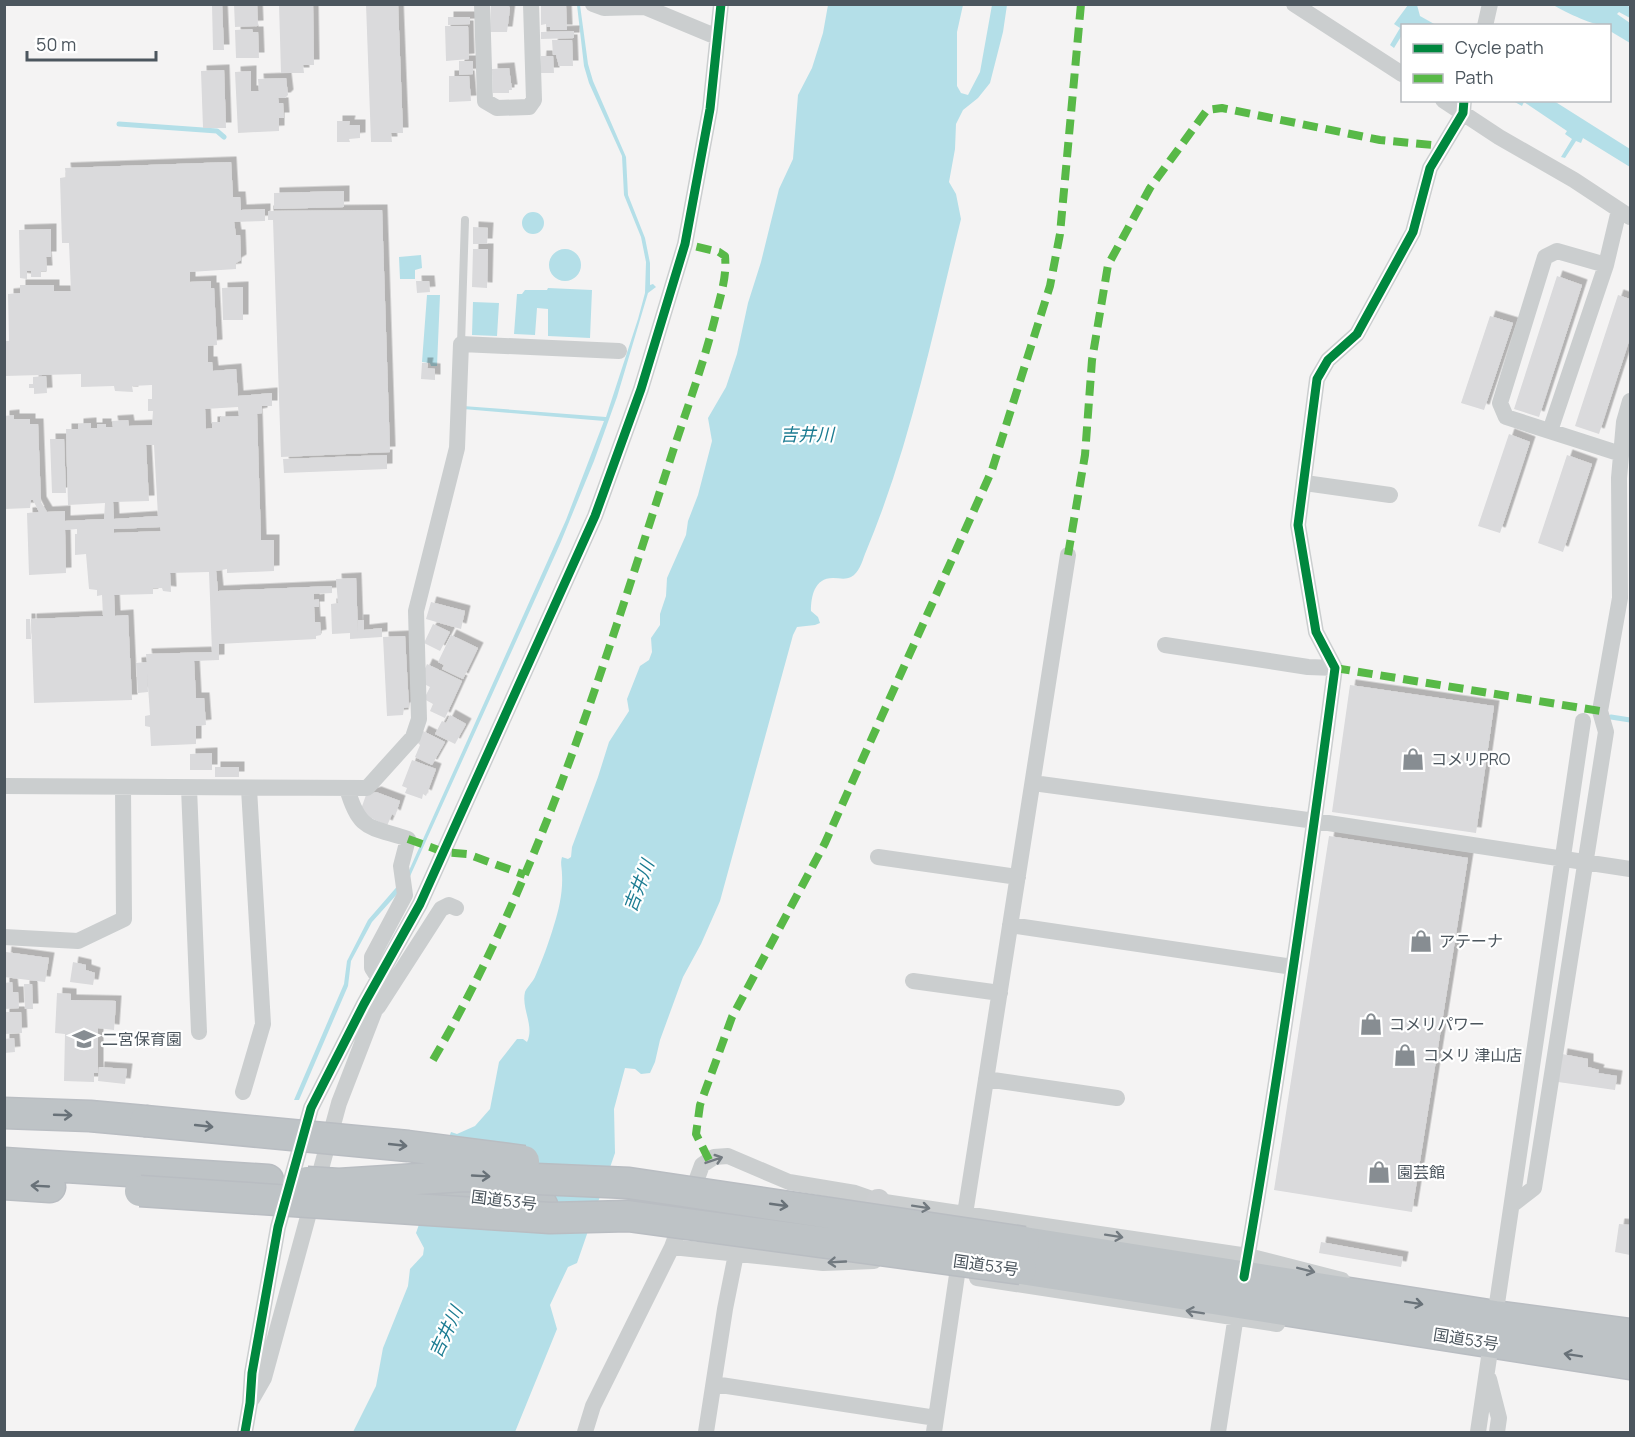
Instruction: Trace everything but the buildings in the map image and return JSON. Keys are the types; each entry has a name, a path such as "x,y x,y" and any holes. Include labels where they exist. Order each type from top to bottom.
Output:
{"highway":[{"path":"4,1113 90,1116 408,1146 520,1160 628,1183"},
{"name":"国道53号","path":"4,1163 339,1184 480,1197 628,1216 1022,1256 1068,1249 1131,1270 1218,1284 1228,1290 1241,1288 1420,1331 1494,1329 1630,1334"},
{"name":"国道53号","path":"339,1184 465,1176 628,1183 1022,1256 1241,1288 1375,1297 1630,1364"},
{"path":"4,1184 550,1218 628,1216"}],"street":[{"path":"482,4 485,101 497,108 529,107 534,100 531,4"},
{"path":"593,4 604,8 645,7 717,37"},
{"path":"244,1432 278,1227 311,1108 364,1004 425,894 595,516 641,389 685,244 710,110 721,4"},
{"path":"1294,4 1401,73"},
{"path":"1485,24 1490,4"},
{"path":"1449,102 1464,107 1499,137 1574,180 1625,214 1605,265 1550,431"},
{"path":"1218,1432 1293,968 1335,668 1316,632 1298,525 1317,379 1328,360 1357,334 1408,242 1413,232 1430,168 1464,107"},
{"path":"1605,265 1557,251 1545,257 1500,403 1506,417 1621,454"},
{"path":"4,786 367,788 412,737 419,719 416,611 457,448 461,345 619,351"},
{"path":"1512,1205 1534,1188 1586,862 1605,732 1600,711 1620,598 1619,478 1624,422 1630,401"},
{"path":"1305,483 1390,495"},
{"path":"965,1214 1068,555"},
{"path":"1165,645 1308,667 1335,668"},
{"path":"1478,1432 1583,721"},
{"path":"1033,783 1314,821 1630,869"},
{"path":"4,937 78,941 124,920 123,787"},
{"path":"189,788 200,1032"},
{"path":"347,788 358,818 366,825 408,839 401,866 405,895 372,957 372,968 379,979 375,1010"},
{"path":"243,1092 263,1024 249,789"},
{"path":"878,857 1018,876"},
{"path":"250,1403 264,1378 339,1103 375,1010 441,909 449,905 456,908"},
{"path":"1010,925 1293,968"},
{"path":"913,981 1000,993"},
{"path":"986,1079 1117,1098"},
{"path":"585,1432 592,1406 672,1247 702,1165 714,1157 728,1156 789,1182 855,1193 878,1201 965,1214 1241,1288"},
{"path":"870,1261 878,1201"},
{"path":"672,1247 824,1263 870,1261 957,1275 1241,1288"},
{"path":"706,1432 736,1254"},
{"path":"714,1384 935,1425 957,1275"},
{"path":"1488,1372 1499,1418 1497,1432"}],"lane":[{"path":"461,345 465,220"}],"water":[{"path":"577,5 580,5 588,64 593,81 626,157 628,195 645,238 650,263 650,285 653,284 656,287 648,293 617,397 560,544 407,883 372,922 351,961 348,986 299,1100 294,1100 344,984 347,961 368,920 407,875 566,520 604,421 463,409 463,406 606,417 645,293 646,262 641,237 624,195 622,156 589,83 584,66"},
{"name":"吉井川","path":"828,5 963,5 957,32 957,86 961,93 968,95 980,72 992,5 1007,5 1003,32 990,83 978,98 963,110 956,124 955,149 949,182 956,194 961,219 919,389 895,472 858,570 849,578 827,579 818,585 813,594 811,611 818,617 820,623 797,627 793,635 720,901 683,977 650,1073 641,1074 635,1069 625,1068 614,1109 615,1153 577,1263 568,1267 550,1305 557,1329 515,1432 353,1432 376,1386 383,1348 408,1286 410,1269 423,1255 424,1248 416,1233 451,1132 457,1134 475,1126 490,1109 499,1062 517,1039 527,1042 529,1036 525,992 538,971 558,913 562,887 562,857 568,859 571,857 572,847 609,742 629,711 627,699 640,666 649,660 652,652 651,638 660,625 667,578 686,535 688,521 698,495 712,441 708,418 726,387 737,354 748,303 779,189 793,159 798,95 812,68 823,33"},
{"path":"1408,5 1417,5 1420,16 1434,24 1401,24 1401,37 1394,48 1390,45 1400,28 1394,24"},
{"path":"1553,5 1628,5 1630,18 1619,12 1617,14 1630,23 1630,43 1611,32 1611,24 1599,24"},
{"path":"1524,102 1556,102 1630,149 1630,167 1583,138 1581,143 1576,141 1565,158 1561,157 1572,139 1565,134 1567,131"},
{"path":"533,212 541,215 544,223 541,231 533,234 525,231 522,223 525,215"},
{"path":"565,249 577,253 581,265 577,277 565,281 553,277 549,265 553,253"},
{"path":"421,255 422,268 415,270 415,279 400,279 399,257"},
{"path":"548,288 592,290 590,338 548,336 548,309 537,308 535,335 514,334 517,294 522,294 525,290 547,290"},
{"path":"427,295 440,295 437,366 422,362"},
{"path":"473,302 499,303 497,336 472,335"}],"waterway":[{"path":"119,124 217,131 224,137"},
{"path":"1611,717 1630,720"}],"marked path":[{"path":"709,1160 696,1134 700,1105 732,1017 825,843 992,470 1050,286 1060,234 1081,4"},
{"path":"1068,555 1085,455 1092,360 1108,265 1150,188 1207,110 1222,108 1380,140 1443,146"},
{"path":"433,1060 508,914 570,761 702,364 723,285 725,256 719,252 685,244"},
{"path":"1335,668 1600,711"},
{"path":"408,839 444,852 467,854 525,875"}],"cycle path":[{"path":"245,1432 252,1373 278,1227 311,1108 364,1004 420,904 595,516 641,389 685,244 710,109 721,4"},
{"path":"1244,1277 1292,973 1335,668 1316,632 1298,525 1317,379 1328,360 1357,334 1413,232 1430,168 1463,113 1464,102"}],"place":[{"name":"コメリPRO","path":"1413,759"},
{"name":"アテーナ","path":"1421,941"},
{"name":"コメリパワー","path":"1371,1024"},
{"name":"二宮保育園","path":"84,1039"},
{"name":"コメリ 津山店","path":"1405,1055"},
{"name":"園芸館","path":"1379,1172"}]}
